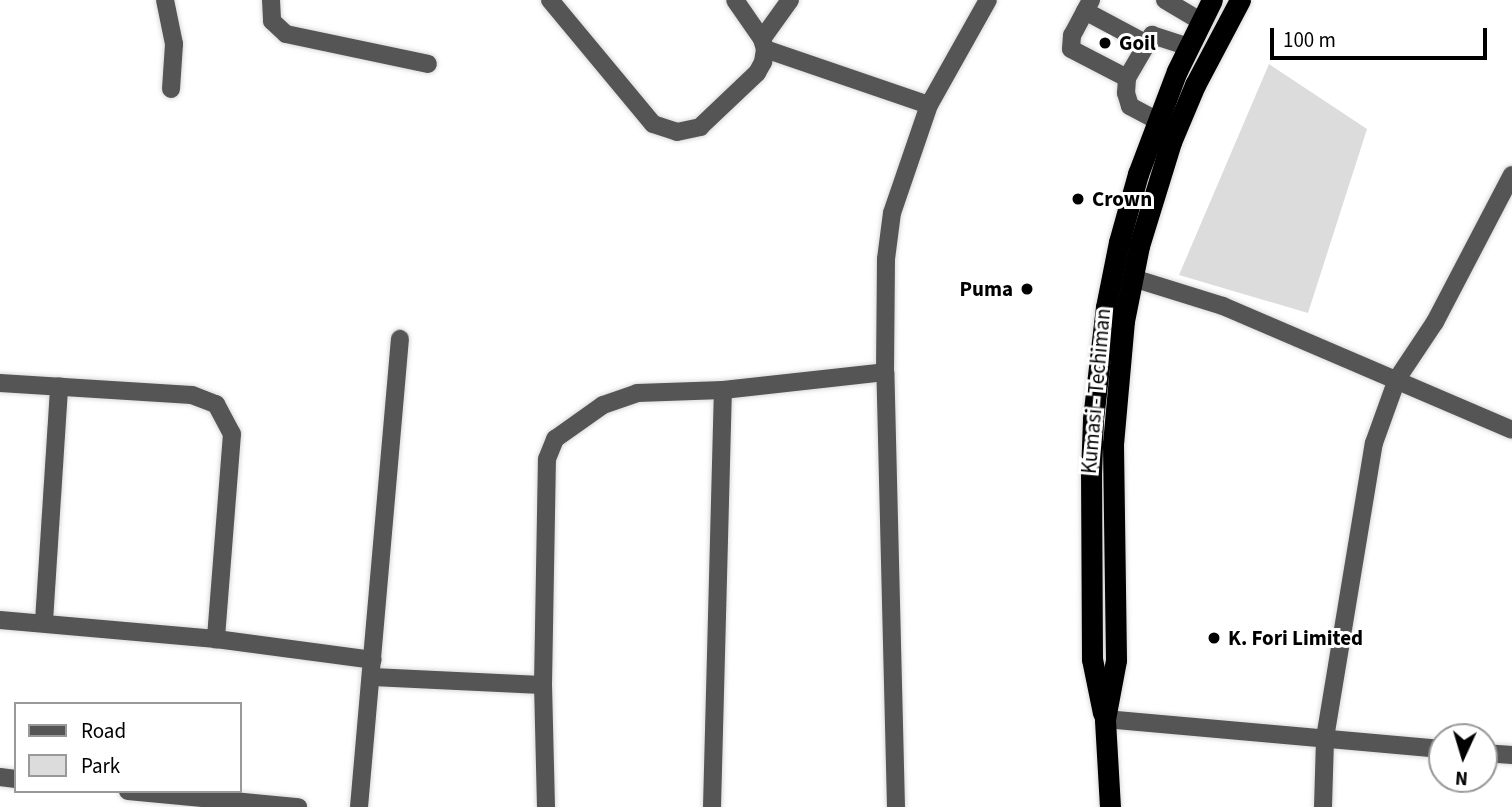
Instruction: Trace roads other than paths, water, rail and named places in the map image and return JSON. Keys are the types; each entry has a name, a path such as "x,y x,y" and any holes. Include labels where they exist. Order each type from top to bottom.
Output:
{"highway":[{"path":"1105,719 1093,659 1091,474 1095,395 1106,307 1119,242 1158,121 1212,0"},
{"name":"Kumasi - Techiman","path":"1110,807 1105,719 1116,660 1113,508 1117,375 1133,278 1152,199 1171,142 1195,85 1240,0"}],"street":[{"path":"165,0 174,44 171,89"},
{"path":"271,0 272,21 286,34 428,64"},
{"path":"550,0 653,124 663,130 677,132 700,127 757,73 764,44 790,0"},
{"path":"735,0 764,44 929,105"},
{"path":"896,807 885,372 886,260 892,213 929,105 988,0"},
{"path":"1165,0 1202,22"},
{"path":"1127,78 1071,49 1072,35 1088,6 1145,43"},
{"path":"1158,121 1130,106 1126,93 1127,78 1145,43 1154,34 1189,47"},
{"path":"1323,807 1325,738 1374,443 1396,379 1435,322 1512,175"},
{"path":"1133,278 1223,306 1512,430"},
{"path":"359,807 400,339"},
{"path":"546,807 543,685 547,459 555,439 603,405 637,393 723,390 885,372"},
{"path":"0,383 192,395 216,404 232,434 216,639"},
{"path":"44,621 59,386"},
{"path":"712,807 723,390"},
{"path":"0,620 44,621 216,639 372,668 543,685"},
{"path":"1105,719 1428,748"},
{"path":"140,793 205,804 298,807"}],"place":[{"name":"Goil","path":"1105,43"},
{"name":"Crown","path":"1078,199"},
{"name":"Puma","path":"1027,289"},
{"name":"K. Fori Limited","path":"1214,638"}]}
